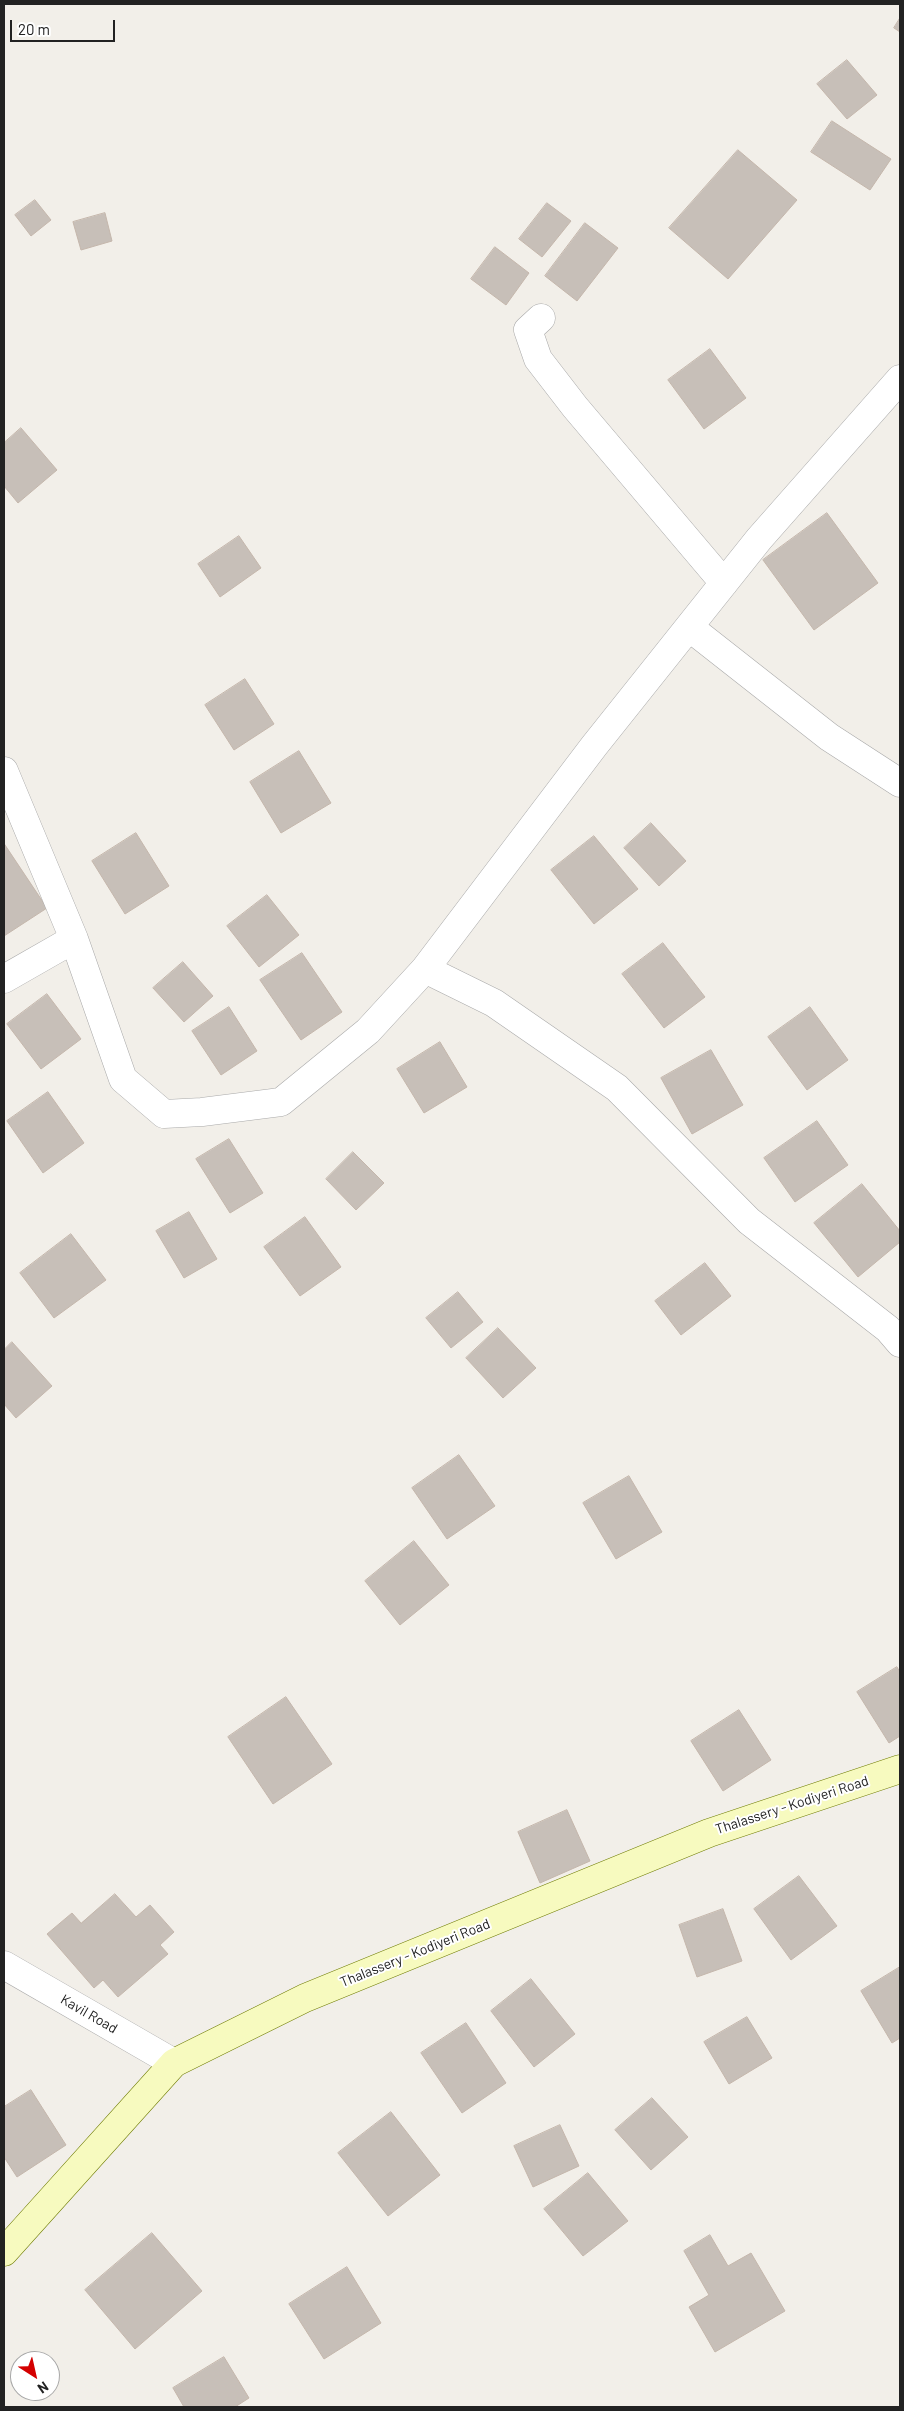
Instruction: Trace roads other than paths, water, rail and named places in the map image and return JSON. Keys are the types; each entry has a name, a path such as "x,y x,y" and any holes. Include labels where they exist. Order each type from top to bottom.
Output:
{"main road":[{"name":"Thalassery - Kodiyeri Road","path":"4,2252 174,2063 305,1998 709,1833 900,1769"}],"street":[{"path":"541,318 528,330 538,359 636,481 724,583"},
{"path":"4,771 74,938 123,1079 164,1114 202,1112 281,1102 368,1031 425,969 594,746 759,539 900,379"},
{"path":"689,627 829,737 900,783"},
{"path":"4,979 74,938"},
{"path":"425,969 494,1003 618,1088 748,1221 888,1329 900,1343"},
{"name":"Kavil Road","path":"4,1965 174,2063"}]}
